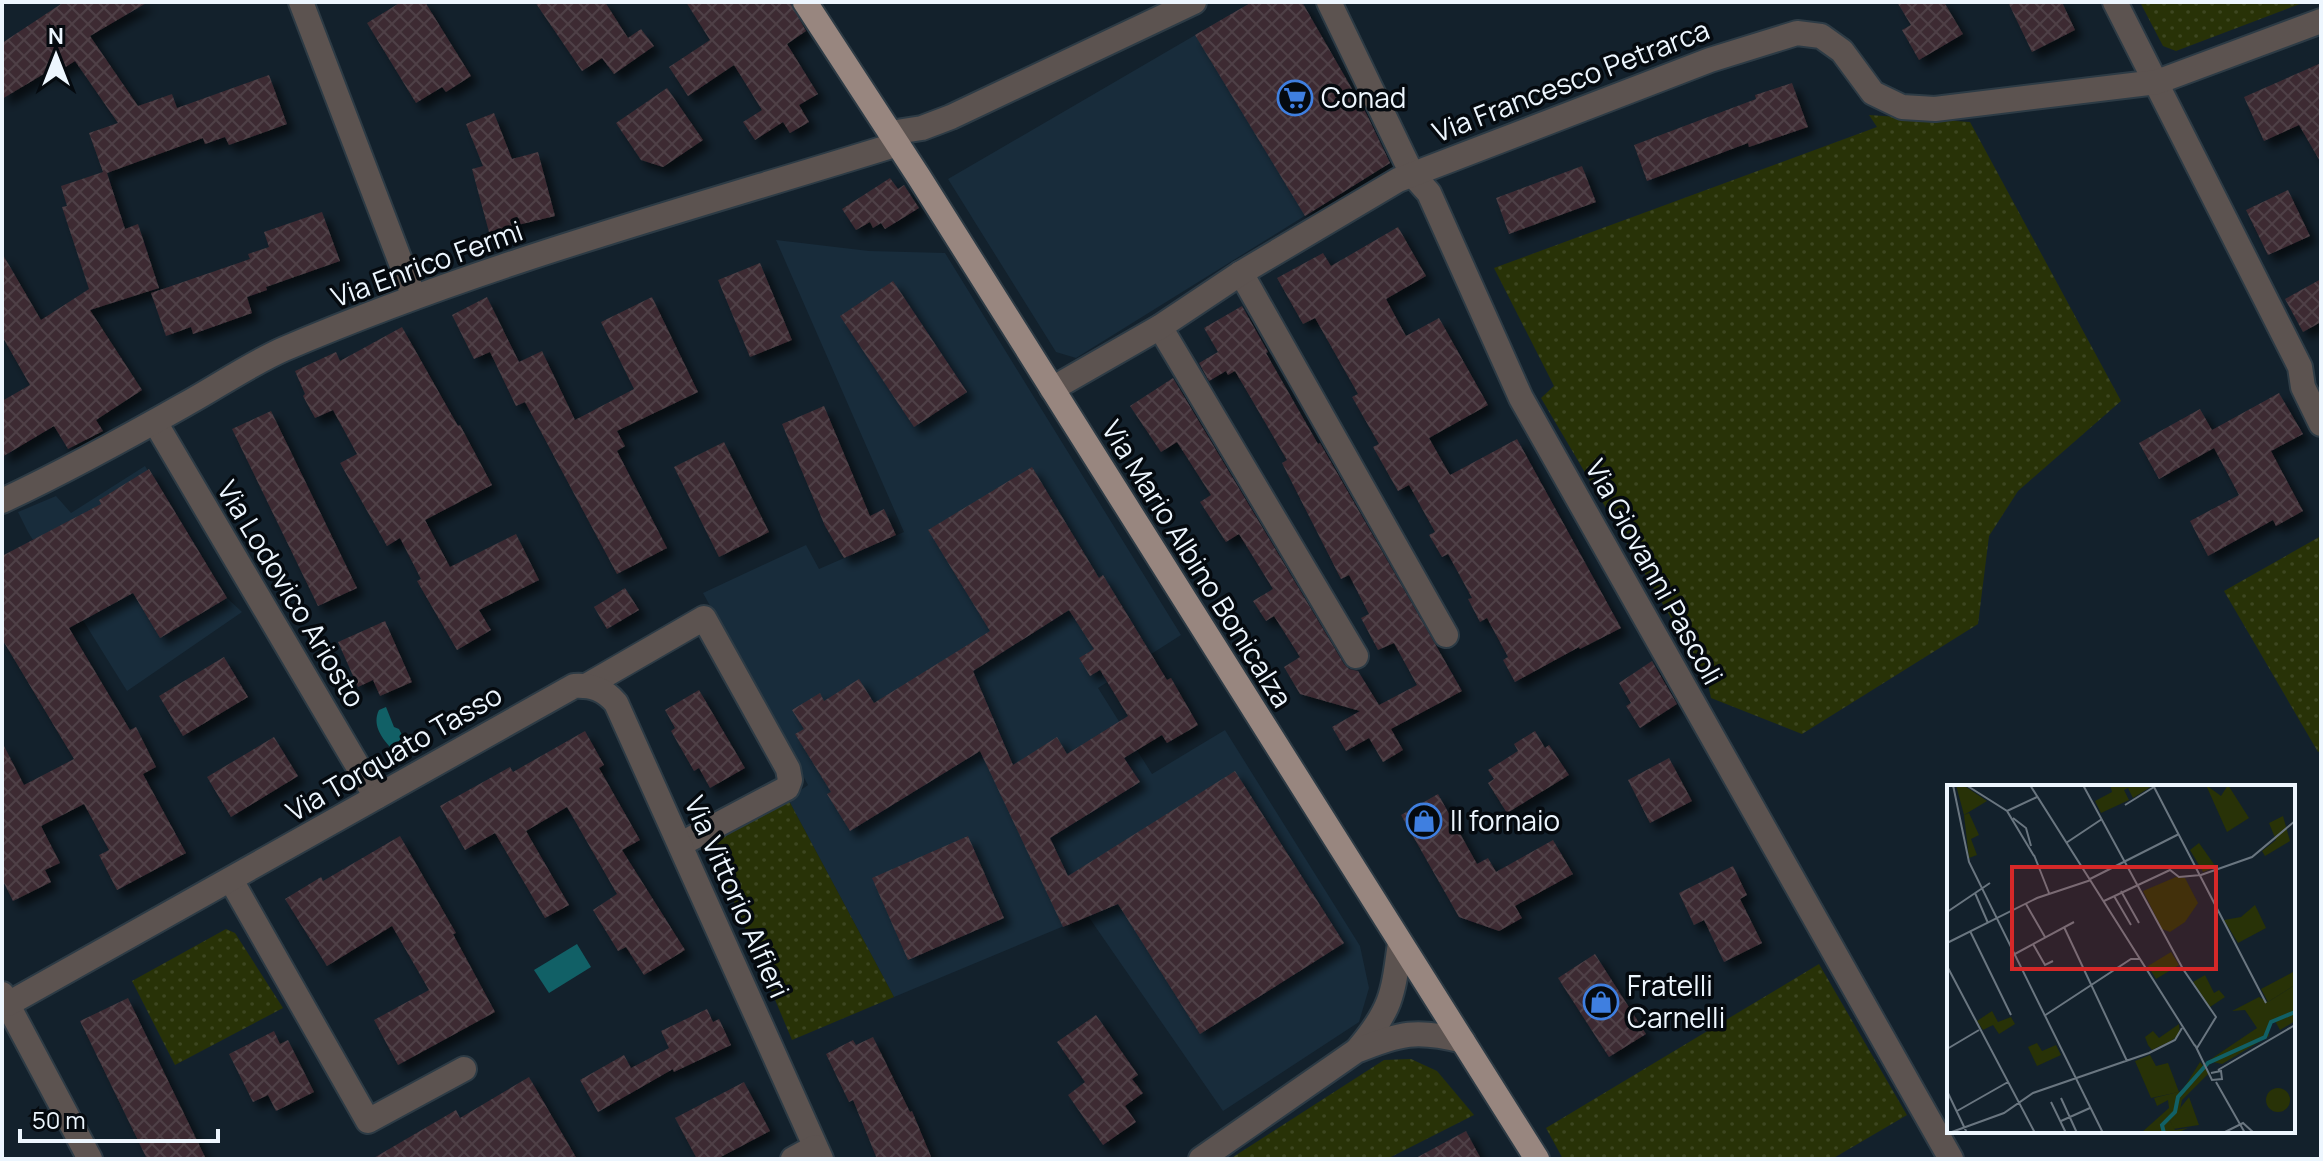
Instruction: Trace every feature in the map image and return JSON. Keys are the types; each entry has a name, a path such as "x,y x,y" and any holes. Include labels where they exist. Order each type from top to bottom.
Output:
{"main road":[{"name":"Via Mario Albino Bonicalza","path":"805,2 898,144 1537,1159"}],"street":[{"path":"301,2 414,297"},
{"name":"Via Enrico Fermi","path":"2,501 155,422 280,351 414,297 898,144 922,128 1194,2"},
{"name":"Via Giovanni Pascoli","path":"1329,2 1412,174 1429,193 1521,398 1951,1159"},
{"path":"2115,2 2300,367 2303,387 2321,424"},
{"name":"Via Francesco Petrarca","path":"1052,389 1160,327 1241,273 1412,174 1710,60 1797,33 1821,36 1842,51 1873,93 1902,107 1935,109 2157,82 2321,21"},
{"path":"1241,273 1446,635"},
{"path":"1160,327 1356,656"},
{"name":"Via Lodovico Ariosto","path":"155,422 376,797"},
{"name":"Via Torquato Tasso","path":"5,999 231,880 574,686 588,685 704,618 788,769 790,780 787,788 681,844"},
{"name":"Via Vittorio Alfieri","path":"588,685 606,691 616,703 818,1153 793,1159"},
{"path":"231,880 368,1121 464,1069"},
{"path":"1356,1051 1379,1023 1391,1000 1400,943"},
{"path":"5,999 90,1159"},
{"path":"1201,1159 1356,1051 1413,1032 1434,1033 1463,1041"}],"shaded area":[{"path":"1252,2 1302,2 1393,161 1076,358 1056,352 948,179"},
{"path":"2140,2 2305,2 2176,51 2163,46"},
{"path":"1869,115 1970,122 2121,401 2018,491 1989,536 1978,624 1802,734 1711,698 1707,679 1541,398 1554,386 1494,268 1877,127"},
{"path":"776,240 869,251 945,253 1181,635 1098,688 1152,774 1225,730 1360,946 1369,988 1359,1022 1223,1111 1088,916 894,997 788,799 808,785 703,593 806,545 819,569 904,532"},
{"path":"145,466 227,598 242,612 127,691 18,512 56,496 71,513"},
{"path":"2321,536 2321,750 2318,752 2224,591"},
{"path":"386,707 394,727 399,729 405,741 402,747 390,747 378,730 377,715 379,710"},
{"path":"788,799 894,997 792,1040 710,845"},
{"path":"226,929 235,933 283,1008 175,1065 132,981"},
{"path":"577,944 591,967 549,993 534,970"},
{"path":"1819,964 1907,1115 1832,1159 1563,1159 1546,1128"},
{"path":"1411,1059 1437,1071 1474,1115 1387,1159 1230,1159 1384,1060"}],"building":[{"path":"64,2 148,2 90,36 138,106 172,94 177,108 269,75 287,124 229,145 225,137 205,144 203,138 107,173 125,229 138,224 159,288 90,310 142,390 96,420 103,431 68,449 54,426 2,457 2,401 30,385 2,336 2,253 41,320 89,289 62,207 67,206 61,186 103,172 89,133 118,123 75,61 50,77 47,72 2,99 2,43"},
{"path":"401,2 425,2 471,76 446,92 442,87 416,103 367,23"},
{"path":"535,2 605,2 628,38 641,29 654,46 614,74 602,58 582,71"},
{"path":"686,2 790,2 806,31 787,44 818,94 799,105 809,122 790,133 783,122 755,140 743,122 762,110 734,65 688,96 669,67 710,40"},
{"name":"Conad","path":"1252,2 1302,2 1367,115 1390,163 1305,216 1195,35"},
{"path":"1897,2 1944,2 1963,34 1919,60 1902,30 1911,25"},
{"path":"2008,2 2062,2 2075,30 2032,52"},
{"path":"2321,63 2321,163 2299,125 2264,141 2244,97"},
{"path":"1792,83 1808,127 1749,147 1748,143 1647,181 1634,145"},
{"path":"667,88 703,140 663,167 641,160 616,123"},
{"path":"494,113 512,159 538,152 555,216 489,232 472,169 483,166 466,124"},
{"path":"1582,166 1596,202 1509,234 1496,198"},
{"path":"890,178 898,189 904,185 919,208 885,229 881,223 873,228 870,222 856,230 842,209"},
{"path":"2288,190 2310,236 2268,255 2246,210"},
{"path":"322,212 340,261 266,287 267,290 247,297 252,313 193,334 191,327 166,336 151,293 250,259 248,254 269,247 264,232"},
{"path":"1398,227 1426,276 1386,299 1406,336 1439,318 1488,405 1429,438 1450,475 1517,439 1621,628 1515,682 1503,660 1508,657 1487,618 1480,622 1468,599 1472,598 1448,554 1442,557 1429,535 1435,532 1409,485 1398,491 1373,447 1379,444 1352,397 1358,394 1315,318 1303,324 1277,278 1323,253 1331,266"},
{"path":"760,263 792,340 750,357 718,280"},
{"path":"2321,279 2321,322 2303,332 2285,299"},
{"path":"893,281 967,392 914,427 840,316"},
{"path":"487,297 519,362 542,351 575,420 634,389 601,322 652,297 698,392 617,431 625,446 617,451 667,548 617,574 525,402 516,406 490,352 474,359 452,315"},
{"path":"1242,306 1318,444 1462,691 1391,729 1403,750 1383,762 1369,738 1346,751 1332,727 1360,711 1300,694 1284,667 1300,657 1274,616 1266,621 1253,601 1273,589 1239,534 1226,542 1200,502 1211,495 1177,442 1161,452 1130,406 1173,378 1344,664 1358,671 1379,705 1417,685 1394,643 1378,650 1361,618 1369,614 1349,575 1341,579 1282,463 1287,460 1235,371 1228,375 1226,371 1209,381 1199,363 1218,352 1204,328"},
{"path":"402,327 492,485 425,520 450,567 516,534 539,580 479,610 491,630 457,650 417,581 421,579 400,538 387,546 340,463 357,454 333,410 315,418 303,396 305,394 295,371 336,352 340,361"},
{"path":"2279,393 2303,434 2271,451 2303,511 2276,526 2273,520 2208,556 2190,521 2239,495 2214,448 2159,479 2139,443 2200,409 2212,430"},
{"path":"824,406 870,516 884,509 896,535 844,558 825,526 782,424"},
{"path":"271,411 357,588 318,606 232,429"},
{"path":"724,442 769,532 719,557 674,467"},
{"path":"1032,467 1099,578 1103,575 1198,725 1167,743 1162,735 1124,758 1140,782 1050,838 1068,876 1235,771 1344,943 1200,1034 1118,904 1063,927 980,751 850,831 827,794 831,792 795,734 804,729 792,710 820,693 824,701 859,679 874,703 990,631 928,530","holes":["1069,610 1094,649 1079,658 1090,676 1100,670 1128,716 1067,754 1057,737 1013,765 973,671"]},
{"path":"149,469 227,598 160,638 133,593 69,628 130,730 136,727 156,767 143,774 186,853 117,890 99,855 109,850 84,804 41,826 60,863 45,870 51,882 13,901 2,879 2,742 24,785 74,759 2,639 2,556 101,504 99,500"},
{"path":"625,588 639,610 607,629 594,607"},
{"path":"385,621 412,682 380,696 373,680 358,687 338,642"},
{"path":"224,657 248,697 183,736 159,696"},
{"path":"1652,661 1677,704 1640,728 1626,706 1631,703 1619,683"},
{"path":"699,690 745,768 710,788 699,768 694,771 671,731 675,728 665,710"},
{"path":"585,731 604,765 599,768 640,840 622,850 685,950 644,975 626,947 618,951 593,910 617,894 567,807 526,831 569,905 545,918 495,833 465,850 440,806 510,767 513,772"},
{"path":"1535,731 1545,748 1549,745 1569,775 1507,813 1488,783 1494,779 1488,770 1518,751 1514,744"},
{"path":"274,737 298,776 231,817 207,777"},
{"path":"1669,758 1692,801 1650,823 1628,780"},
{"path":"1438,794 1477,864 1488,858 1496,872 1553,840 1573,874 1515,906 1522,918 1499,931 1459,917 1401,815"},
{"path":"400,836 456,933 453,934 495,1012 398,1065 374,1020 429,990 392,926 327,966 285,899 321,877 323,881"},
{"path":"968,836 1004,918 908,960 872,878"},
{"path":"1733,866 1747,895 1740,899 1762,943 1724,962 1704,920 1694,925 1679,893"},
{"path":"1595,954 1646,1034 1609,1057 1558,978"},
{"path":"128,998 206,1159 147,1159 80,1021"},
{"path":"707,1009 713,1022 719,1019 731,1045 674,1072 673,1069 598,1112 580,1080 624,1055 631,1068 669,1048 661,1031"},
{"path":"1096,1015 1138,1075 1132,1079 1143,1093 1125,1106 1136,1122 1103,1145 1068,1095 1085,1082 1057,1042"},
{"path":"274,1031 280,1044 288,1040 314,1092 276,1111 268,1095 253,1102 229,1054"},
{"path":"873,1037 912,1111 932,1159 877,1159 853,1100 849,1102 826,1054 853,1040 856,1045"},
{"path":"529,1077 577,1159 372,1159 456,1110 460,1118"},
{"path":"744,1082 770,1131 717,1159 697,1159 675,1118"},
{"path":"1466,1131 1481,1159 1414,1159"}],"place":[{"name":"Conad","path":"1295,98"},
{"name":"Il fornaio","path":"1424,821"},
{"name":"Fratelli Carnelli","path":"1601,1002"}]}
